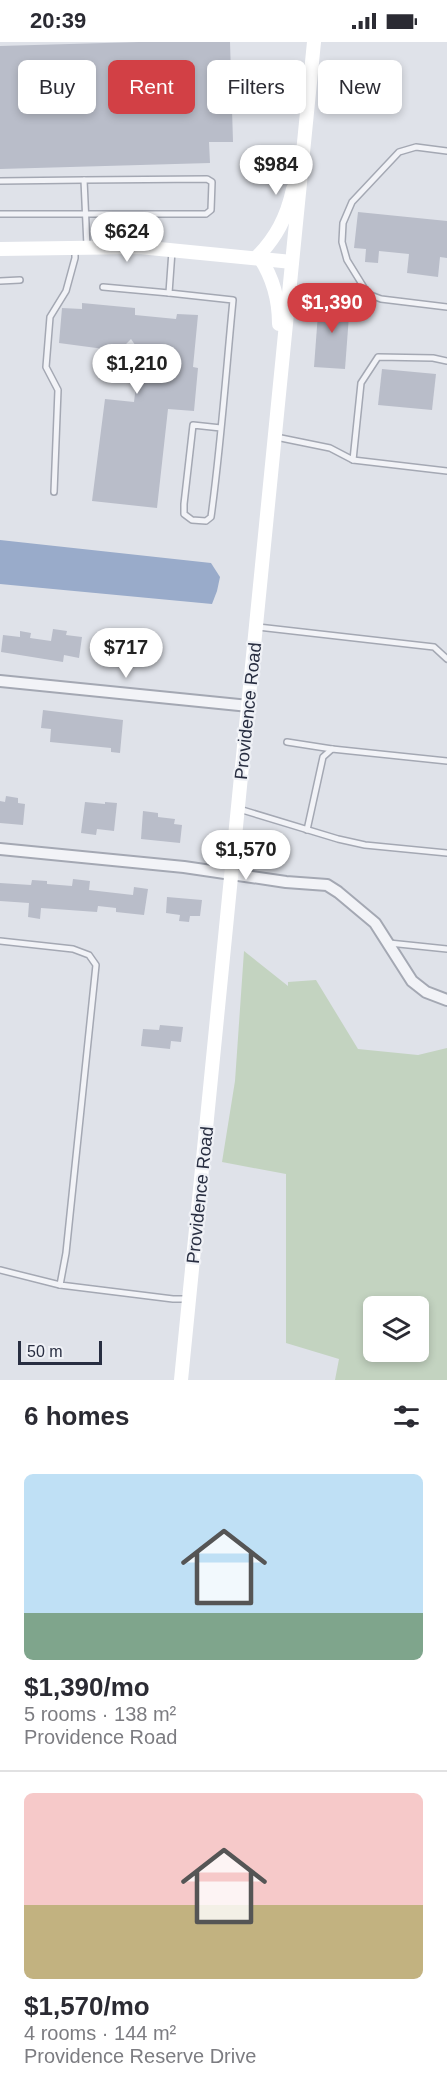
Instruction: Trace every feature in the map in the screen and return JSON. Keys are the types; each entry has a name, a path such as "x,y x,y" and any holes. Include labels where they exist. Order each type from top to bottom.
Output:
{"street":[{"name":"Providence Road","path":"181,1380 314,42"},
{"path":"258,258 274,239 288,209 305,141"},
{"path":"0,249 139,247 292,261"},
{"path":"258,258 270,273 275,292 279,317 279,380"},
{"path":"0,681 249,706"},
{"path":"0,849 184,867 231,875 327,885 375,923 412,981 426,992 447,1000"}],"lane":[{"path":"447,151 416,147 399,152 352,202 343,223 342,242 347,260 368,294 381,299 447,307"},
{"path":"0,181 207,179 212,182 211,210 206,214 0,214"},
{"path":"54,492 58,390 46,367 50,317 66,291 75,258 81,248 85,213 84,180"},
{"path":"169,293 172,250"},
{"path":"0,281 20,280"},
{"path":"104,287 233,300 211,517 206,521 192,520 184,514 184,504 194,425 220,428"},
{"path":"353,460 361,383 378,357 433,358 447,361"},
{"path":"276,437 330,448 353,460 447,471"},
{"path":"256,627 434,647 447,659"},
{"path":"287,742 447,761"},
{"path":"307,830 323,756 332,749"},
{"path":"239,809 307,830 365,844 447,853"},
{"path":"0,941 73,949 89,955 96,965 66,1253 60,1285"},
{"path":"389,943 447,949"},
{"path":"0,1270 60,1285 189,1299"}],"green space":[{"path":"244,951 288,986 288,982 316,980 358,1049 418,1055 447,1048 447,1380 335,1380 339,1359 286,1343 286,1174 222,1162 235,1081"}],"water":[{"path":"0,540 211,563 220,577 212,604 0,584"}],"building":[{"path":"230,42 231,60 207,60 207,114 232,114 233,142 209,142 210,163 0,169 0,46"},
{"path":"358,212 447,221 447,258 440,257 438,277 407,273 409,254 379,251 378,263 365,262 366,249 354,248"},
{"path":"319,300 350,302 345,369 314,367"},
{"path":"82,303 135,308 135,315 176,319 177,314 198,315 193,367 198,368 194,411 168,409 157,508 92,501 105,399 134,402 140,352 131,339 119,351 59,343 62,308 82,309"},
{"path":"382,369 436,374 432,410 378,405"},
{"path":"53,629 67,631 66,635 82,637 79,658 64,655 63,662 1,652 3,635 20,637 20,631 31,633 30,638 51,641"},
{"path":"43,710 123,720 120,753 111,752 111,748 50,742 51,729 41,728"},
{"path":"6,796 18,798 18,803 25,804 23,825 0,823 0,801 5,802"},
{"path":"85,802 117,803 114,831 97,829 96,835 81,833"},
{"path":"143,811 158,813 158,817 175,819 174,824 182,825 180,843 141,839"},
{"path":"73,879 90,881 89,890 133,895 134,887 148,889 144,915 116,912 116,908 98,906 97,912 41,908 40,919 28,917 29,903 0,901 0,883 31,885 32,880 72,886"},
{"path":"167,897 202,900 200,916 190,916 189,922 179,921 180,915 166,913"},
{"path":"160,1025 183,1027 181,1042 171,1041 170,1049 141,1046 143,1029 159,1030"}]}
